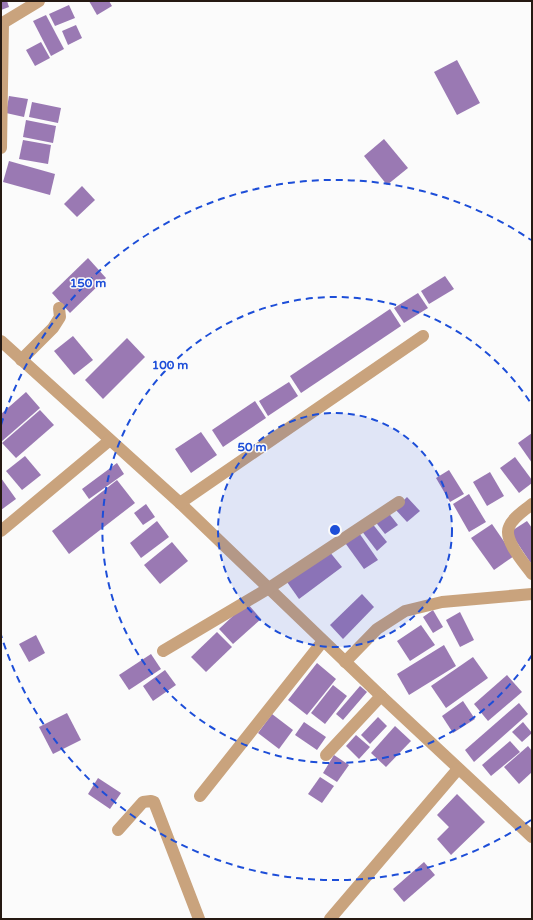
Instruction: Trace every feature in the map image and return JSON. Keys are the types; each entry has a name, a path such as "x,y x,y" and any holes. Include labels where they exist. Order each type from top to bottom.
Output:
{"street":[{"path":"1,148 2,24 33,3"},
{"path":"21,360 53,328 60,317 60,308"},
{"path":"180,503 423,336"},
{"path":"1,341 180,503 345,662 532,837"},
{"path":"1,531 110,440"},
{"path":"163,651 269,588 399,502"},
{"path":"532,504 516,517 510,524 508,531 512,546 532,574"},
{"path":"345,662 377,629 405,612 442,602 532,594"},
{"path":"200,796 323,641"},
{"path":"326,755 381,696"},
{"path":"330,919 458,769"},
{"path":"118,830 142,802 151,800 154,802 199,919"}],"building":[{"path":"1,1 7,1 9,7 1,10"},
{"path":"89,1 109,1 112,6 97,15"},
{"path":"69,5 75,18 55,26 49,14"},
{"path":"46,15 64,49 51,56 33,21"},
{"path":"76,25 82,38 68,45 62,31"},
{"path":"41,42 50,58 35,66 26,50"},
{"path":"457,60 480,103 457,115 434,72"},
{"path":"9,96 28,99 24,117 6,113"},
{"path":"32,102 61,108 58,123 29,117"},
{"path":"26,120 56,126 53,143 23,137"},
{"path":"384,139 408,168 387,185 364,156"},
{"path":"23,140 51,145 48,164 19,159"},
{"path":"9,161 55,174 50,195 3,182"},
{"path":"82,186 95,200 77,217 64,204"},
{"path":"88,258 106,278 70,313 52,293"},
{"path":"445,276 454,289 429,304 421,291"},
{"path":"418,293 428,308 404,323 394,308"},
{"path":"390,309 401,326 301,393 290,376"},
{"path":"73,336 93,360 74,375 54,351"},
{"path":"127,338 145,357 103,399 85,380"},
{"path":"289,382 298,396 268,416 259,401"},
{"path":"26,392 40,408 1,442 1,414"},
{"path":"255,401 266,418 223,447 212,430"},
{"path":"40,410 54,425 16,458 2,443"},
{"path":"201,432 217,455 191,473 175,449"},
{"path":"532,433 532,463 518,443"},
{"path":"25,456 41,475 22,490 6,471"},
{"path":"515,457 532,480 532,483 519,493 500,468"},
{"path":"117,463 124,474 89,499 82,489"},
{"path":"449,470 464,494 450,502 436,478"},
{"path":"490,472 504,496 487,506 473,482"},
{"path":"1,478 16,499 1,510"},
{"path":"117,480 135,503 69,554 52,531"},
{"path":"469,494 486,522 469,532 453,504"},
{"path":"407,497 420,511 407,522 395,509"},
{"path":"146,504 155,517 143,525 134,513"},
{"path":"387,511 398,525 385,534 374,520"},
{"path":"157,521 169,537 141,558 130,543"},
{"path":"527,521 532,528 532,565 510,532"},
{"path":"371,522 387,542 377,551 361,530"},
{"path":"492,524 514,556 494,570 471,538"},
{"path":"357,530 378,560 364,569 343,540"},
{"path":"172,542 188,561 160,584 144,565"},
{"path":"329,551 342,567 299,599 287,582"},
{"path":"362,594 374,607 343,639 330,625"},
{"path":"247,603 261,619 233,644 219,629"},
{"path":"433,610 443,627 433,633 423,617"},
{"path":"460,612 474,640 460,647 446,620"},
{"path":"421,625 435,645 410,661 397,641"},
{"path":"217,632 232,647 206,672 191,657"},
{"path":"36,635 45,653 29,662 19,644"},
{"path":"444,645 456,666 409,695 397,674"},
{"path":"151,654 161,669 129,690 119,675"},
{"path":"473,657 488,678 446,708 431,686"},
{"path":"317,663 336,679 307,715 288,700"},
{"path":"165,670 176,685 153,701 143,686"},
{"path":"507,675 522,692 488,721 474,704"},
{"path":"333,685 347,696 325,724 311,713"},
{"path":"360,686 367,692 343,720 336,714"},
{"path":"463,701 475,719 453,733 442,716"},
{"path":"519,703 528,714 474,762 465,750"},
{"path":"67,713 81,740 53,754 39,727"},
{"path":"272,714 293,730 279,749 258,733"},
{"path":"378,717 387,726 370,744 361,735"},
{"path":"304,722 326,737 317,750 295,735"},
{"path":"523,722 532,733 522,742 512,732"},
{"path":"395,726 411,741 386,767 371,753"},
{"path":"356,735 370,747 359,759 346,746"},
{"path":"510,741 520,752 491,776 482,765"},
{"path":"528,746 532,751 532,772 519,784 504,767"},
{"path":"334,755 349,765 337,782 323,773"},
{"path":"320,777 334,786 322,803 308,794"},
{"path":"98,778 121,793 110,809 88,794"},
{"path":"457,794 485,822 451,855 437,839 449,827 437,815"},
{"path":"424,862 435,875 404,902 393,889"}]}
